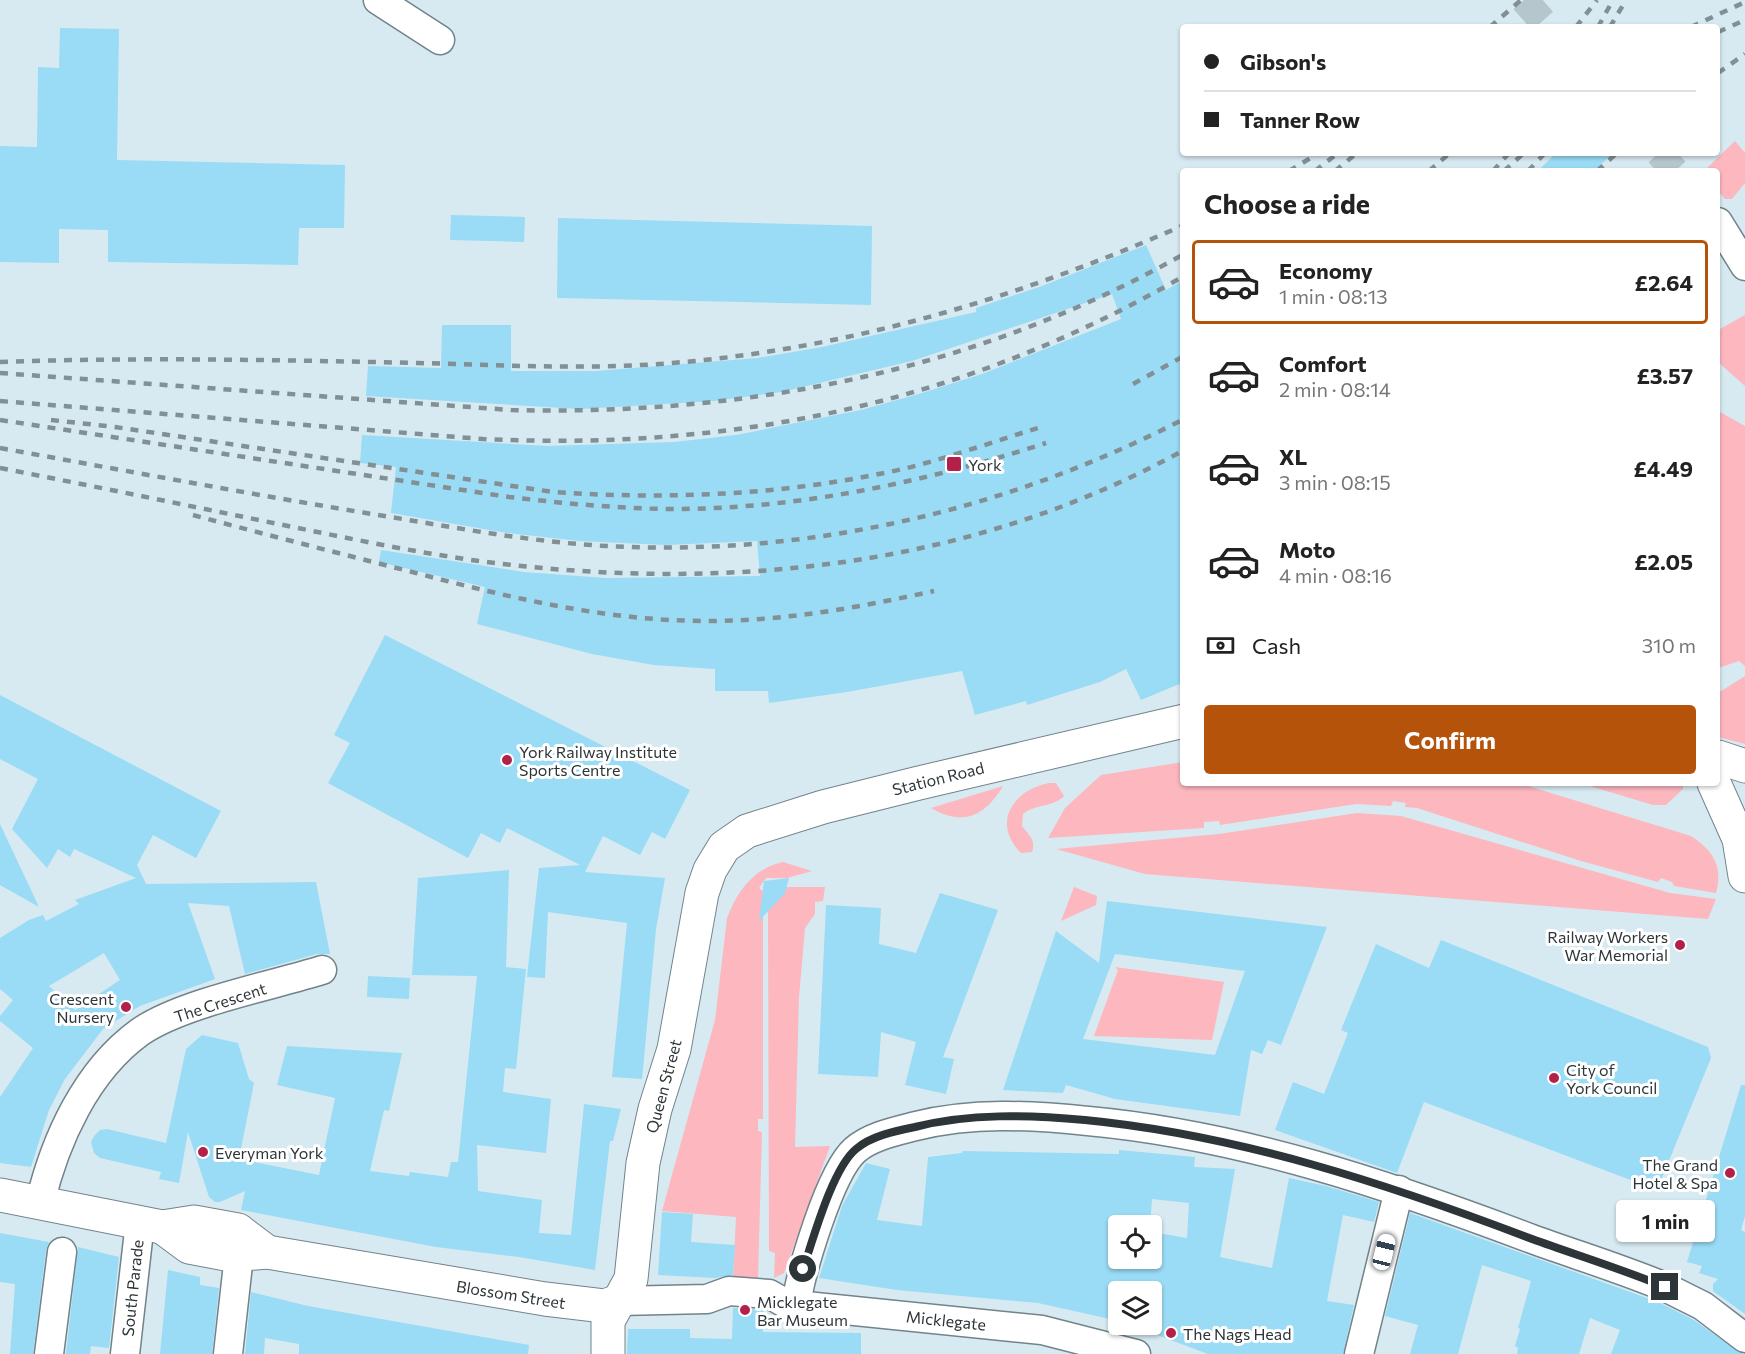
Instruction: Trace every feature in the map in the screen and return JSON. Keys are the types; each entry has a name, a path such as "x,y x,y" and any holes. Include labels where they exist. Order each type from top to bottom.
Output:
{"main road":[{"name":"Station Road","path":"710,870 724,847 747,831 785,819 993,764 1180,722"},
{"path":"1720,758 1745,766"},
{"path":"1715,786 1739,839 1745,876"},
{"name":"Queen Street","path":"608,1354 609,1321 631,1279 644,1162 655,1109 674,1049 702,893 710,870"},
{"name":"Blossom Street","path":"0,1195 151,1224 189,1247 253,1253 545,1299 604,1306 619,1301"}],"street":[{"path":"378,0 440,40"},
{"path":"1720,225 1745,266"},
{"name":"The Crescent","path":"40,1203 49,1168 74,1112 105,1066 141,1032 185,1011 322,970"},
{"path":"790,1304 838,1174 855,1150 886,1134 938,1121 1004,1116 1042,1116 1119,1124 1221,1141 1399,1190 1665,1287 1702,1306 1745,1338"},
{"path":"1359,1354 1399,1190"},
{"name":"South Parade","path":"125,1354 151,1224"},
{"path":"49,1354 62,1252"},
{"path":"228,1354 253,1253"},
{"name":"Blossom Street","path":"619,1301 708,1299 729,1291 755,1293"},
{"name":"Micklegate","path":"755,1293 769,1294 790,1304 1136,1354"}],"shaded area":[{"path":"1735,141 1745,153 1745,183 1732,199 1725,199 1720,193 1720,168 1707,168"},
{"path":"1745,315 1745,386 1720,364 1720,329"},
{"path":"1720,412 1745,426 1745,666 1739,661 1720,667"},
{"path":"1745,676 1745,744 1720,738 1720,692"},
{"path":"1180,762 1180,786 1528,786 1691,836 1706,848 1715,860 1718,884 1716,893 1674,886 1672,882 1661,878 1658,882 1581,861 1417,808 1405,807 1406,803 1393,801 1391,806 1356,804 1220,825 1219,821 1204,822 1204,828 1048,838 1065,808 1101,775"},
{"path":"1049,783 1056,783 1064,796 1060,800 1023,814 1022,826 1031,838 1033,848 1032,852 1021,853 1012,842 1008,830 1007,820 1010,809 1025,793"},
{"path":"1003,786 989,805 972,815 953,817 931,808"},
{"path":"1590,786 1683,786 1683,789 1666,805 1653,805"},
{"path":"1357,813 1401,816 1670,893 1716,899 1708,919 1145,874 1056,849 1219,834"},
{"path":"783,862 812,871 787,878 766,878 759,888 763,891 763,1119 758,1119 758,1131 762,1132 758,1278 733,1279 736,1217 662,1211 715,1020 727,918 736,898 755,875 772,865"},
{"path":"786,887 825,887 823,901 815,902 815,914 805,928 799,997 795,1147 830,1146 784,1273 774,1278 775,1253 769,1251 768,909"},
{"path":"1074,887 1097,896 1096,905 1061,921"},
{"path":"1115,967 1224,982 1212,1040 1094,1036 1118,970"}],"building":[{"path":"60,28 119,29 117,160 345,165 344,228 299,228 298,265 108,262 108,230 59,229 59,263 0,262 0,146 37,147 38,67 59,68"},
{"path":"1553,156 1610,156 1597,168 1541,168"},
{"path":"451,215 525,217 524,242 450,240"},
{"path":"558,218 872,226 871,305 557,298"},
{"path":"1146,245 1166,290 1180,282 1180,684 1141,700 1126,669 1100,682 1027,705 1026,701 975,715 962,671 847,692 769,703 768,691 715,691 715,669 654,665 592,654 477,624 485,587 379,562 381,550 524,572 606,578 760,576 757,541 666,545 579,541 507,533 391,513 396,467 360,463 362,435 548,446 674,442 736,435 861,410 922,393 982,374 1121,319 1112,294 912,361 781,392 714,401 580,409 366,396 368,366 441,368 442,325 511,325 511,371 596,371 757,358 822,347 976,312 976,308 1042,286"},
{"name":"York Railway Institute Sports Centre","path":"385,635 690,790 665,839 652,832 640,855 603,836 585,872 665,878 656,929 642,1079 612,1077 627,923 548,912 545,978 527,977 539,868 580,865 507,828 500,843 481,833 468,858 328,783 350,743 334,735"},
{"path":"0,695 221,811 196,858 153,835 137,865 146,884 316,882 330,954 317,954 245,974 229,906 188,903 215,979 140,1006 103,1029 65,1079 49,1110 31,1167 0,1163 0,1097 33,1048 0,1021 0,1016 13,1000 0,989 0,938 29,920 43,915 46,921 79,904 75,900 136,878 74,849 70,857 58,849 47,868 12,829 38,779 0,759","holes":["104,953 120,980 75,1010 49,986"]},
{"path":"0,824 39,907 0,885"},
{"path":"509,870 506,967 526,969 516,1069 505,1068 503,1092 551,1099 546,1153 477,1145 478,1191 542,1200 539,1233 571,1235 584,1104 621,1109 613,1141 610,1141 595,1270 519,1257 436,1247 241,1210 245,1191 215,1202 209,1197 188,1132 179,1183 159,1179 161,1172 100,1158 94,1153 91,1142 94,1136 100,1130 107,1129 166,1143 186,1049 202,1035 238,1043 249,1079 254,1083 239,1159 319,1175 335,1098 277,1085 287,1046 402,1053 389,1111 384,1110 370,1171 409,1176 410,1172 448,1177 451,1162 458,1162 477,976 412,975 418,878"},
{"path":"789,878 785,893 759,921 764,881"},
{"path":"940,893 998,910 943,1057 954,1059 946,1094 905,1085 916,1042 881,1032 878,1077 818,1074 826,905 881,908 879,944 916,953"},
{"path":"1107,901 1327,927 1281,1045 1268,1040 1262,1054 1251,1050 1240,1116 1115,1099 1066,1085 1063,1093 1003,1090 1056,931 1099,963","holes":["1115,954 1245,971 1215,1055 1083,1039"]},
{"name":"City of York Council","path":"1441,940 1708,1047 1711,1058 1657,1190 1424,1102 1397,1173 1275,1130 1293,1082 1324,1094 1348,1033 1341,1030 1376,944 1429,968"},
{"path":"368,976 410,978 409,999 367,997"},
{"name":"The Grand Hotel & Spa","path":"1741,1085 1745,1085 1745,1216 1741,1230 1745,1232 1745,1314 1713,1291 1713,1284 1718,1279 1699,1273 1702,1266 1687,1262"},
{"path":"1119,1150 1195,1157 1194,1167 1235,1169 1220,1257 1272,1268 1289,1178 1326,1186 1379,1202 1374,1222 1343,1215 1327,1301 1354,1305 1343,1354 1208,1354 1157,1335 1162,1335 1162,1281 1108,1281 1108,1319 1038,1303 897,1290 819,1278 842,1206 866,1163 890,1169 877,1220 922,1226 928,1157 962,1153 963,1151 1119,1154"},
{"path":"662,1212 693,1214 691,1242 735,1245 733,1275 715,1278 658,1275"},
{"path":"1410,1213 1658,1302 1694,1320 1742,1354 1611,1354 1620,1330 1590,1318 1579,1354 1517,1354 1518,1348 1515,1346 1520,1329 1518,1328 1531,1281 1482,1265 1458,1354 1410,1354 1418,1325 1385,1316"},
{"path":"0,1233 49,1242 46,1250 33,1354 10,1354 15,1284 0,1282"},
{"path":"78,1247 119,1257 109,1348 91,1346 90,1354 66,1354"},
{"path":"168,1270 200,1277 200,1285 219,1288 212,1354 160,1354"},
{"path":"251,1292 308,1306 529,1345 528,1354 299,1354 299,1344 265,1338 264,1354 245,1354"},
{"path":"733,1308 764,1310 763,1332 861,1333 861,1354 627,1354 628,1329 690,1329 690,1338 732,1339"}],"tunnel":[{"path":"1524,0 1545,24"},
{"path":"1662,156 1672,168"}],"railway":[{"path":"1493,24 1521,0"},
{"path":"1578,24 1597,0"},
{"path":"1600,24 1613,0"},
{"path":"1612,24 1626,0"},
{"path":"1697,24 1745,2"},
{"path":"1720,31 1745,20"},
{"path":"1720,72 1745,54"},
{"path":"1294,168 1314,156"},
{"path":"1319,168 1334,156"},
{"path":"1339,168 1353,156"},
{"path":"1432,168 1446,156"},
{"path":"1496,168 1506,156"},
{"path":"1507,168 1521,156"},
{"path":"1531,168 1542,156"},
{"path":"1600,168 1614,156"},
{"path":"0,362 209,360 577,367 672,363 738,356 804,346 933,316 1060,275 1180,227"},
{"path":"0,373 511,410 599,410 686,405 773,394 858,378 942,356 1025,329 1105,295 1180,256"},
{"path":"0,401 483,439 576,441 668,436 758,426 846,410 932,387 1017,357 1101,320 1180,278"},
{"path":"1133,384 1180,358"},
{"path":"0,420 509,497 586,505 664,509 762,505 858,491 905,482 1046,443"},
{"path":"51,420 115,427 553,492 642,495 775,490 863,477 923,464 1038,428"},
{"path":"0,448 498,534 598,546 704,547 775,542 846,532 916,518 985,500 1053,477 1119,450 1180,421"},
{"path":"0,468 450,557 591,572 679,574 766,570 853,561 938,544 1022,521 1104,489 1180,452"},
{"path":"193,515 490,592 564,607 639,618 715,621 771,618 852,607 934,591"}],"place":[{"name":"York","path":"954,464"},
{"name":"York Railway Institute Sports Centre","path":"507,760"},
{"name":"Railway Workers War Memorial","path":"1680,945"},
{"name":"Crescent Nursery","path":"126,1007"},
{"name":"City of York Council","path":"1554,1078"},
{"name":"Everyman York","path":"203,1152"},
{"name":"The Grand Hotel & Spa","path":"1730,1173"},
{"name":"Micklegate Bar Museum","path":"745,1310"},
{"name":"The Nags Head","path":"1171,1333"}],"route":[{"path":"803,1269 838,1174 855,1150 886,1134 938,1121 1004,1116 1042,1116 1119,1124 1221,1141 1307,1164 1399,1190 1665,1287"}]}
